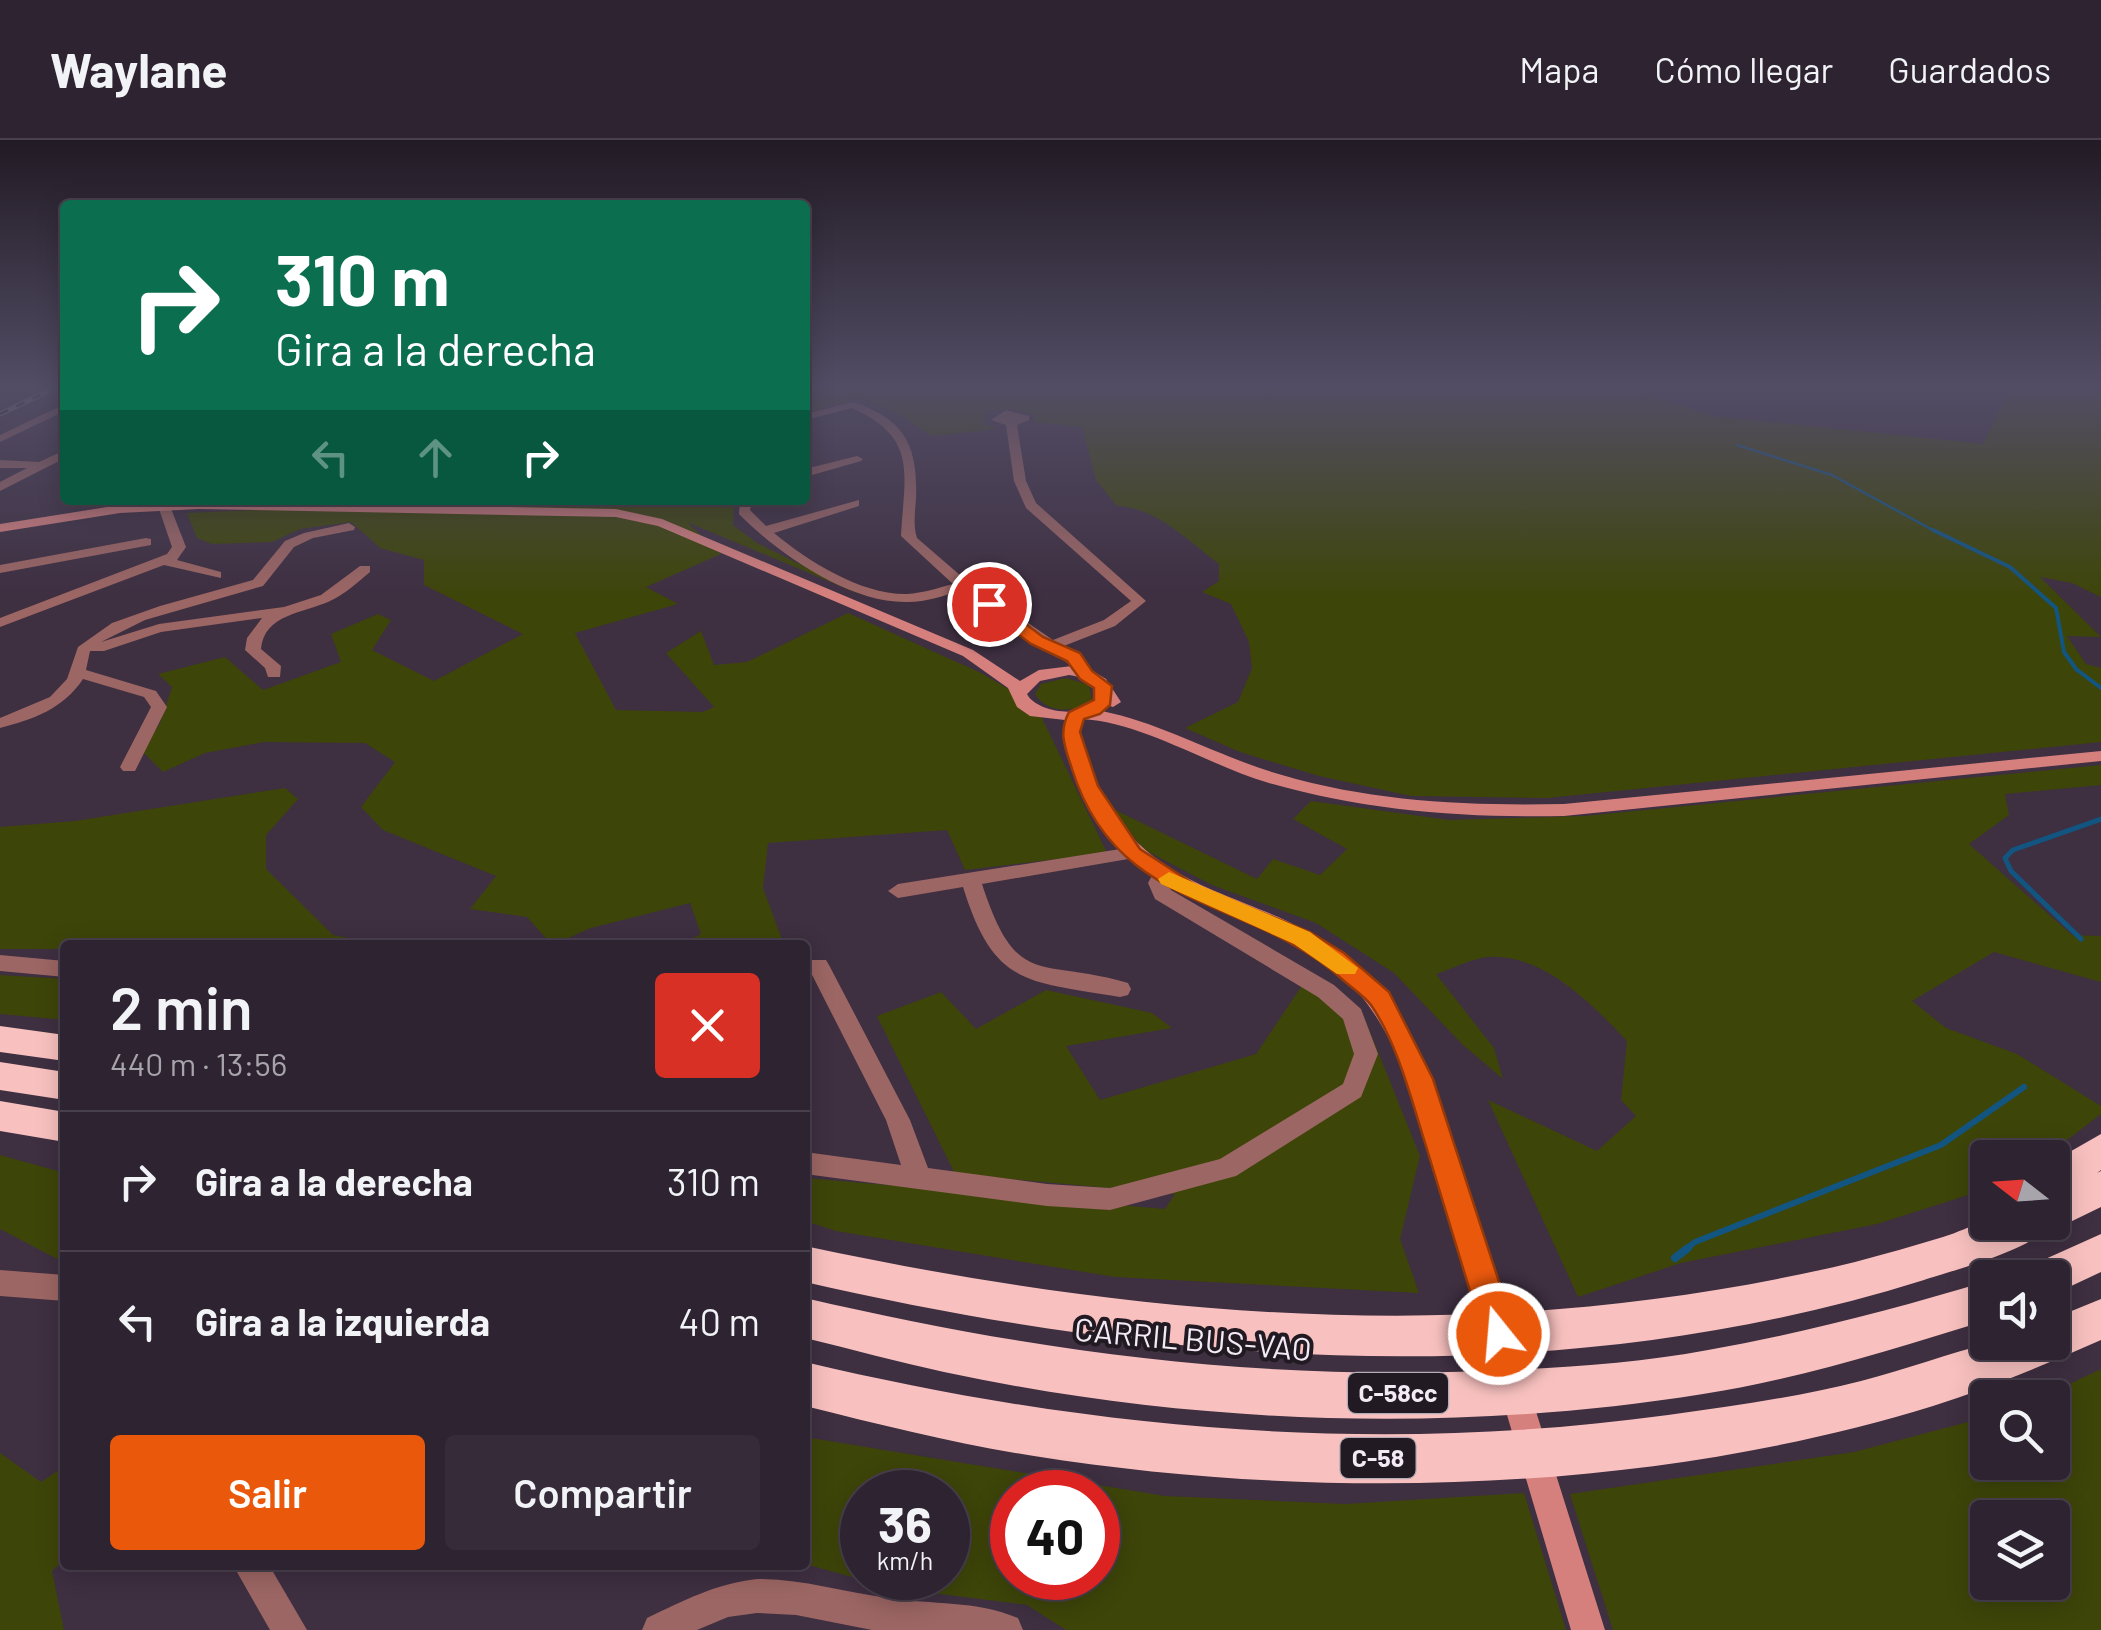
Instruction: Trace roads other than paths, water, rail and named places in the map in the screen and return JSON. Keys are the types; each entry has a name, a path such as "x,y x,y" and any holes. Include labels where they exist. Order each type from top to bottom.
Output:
{"highway":[{"path":"0,1039 60,1047"},
{"path":"0,1076 60,1085"},
{"path":"0,1116 60,1126"},
{"path":"2070,1171 2101,1150"},
{"path":"2070,1203 2101,1188"},
{"path":"810,1265 968,1300 1165,1325 1303,1334 1436,1334 1631,1323 1756,1304 1922,1263 1973,1240"},
{"path":"2070,1267 2101,1252"},
{"name":"CARRIL BUS-VAO","path":"810,1319 957,1354 1107,1378 1296,1393 1472,1393 1722,1372 1858,1339 1970,1305"},
{"name":"C-58","path":"2070,1333 2101,1319"},
{"name":"C-58","path":"810,1385 943,1416 1159,1448 1327,1458 1452,1458 1666,1440 1798,1418 1920,1388 1999,1360"}],"main road":[{"path":"0,528 164,506 568,510 640,517 682,531 951,646 997,670 1029,708 1056,721 1102,813 1132,854 1189,891 1302,938 1336,959 1380,999 1419,1079 1588,1630"},
{"path":"1020,693 1024,684 1044,674 1054,649 1073,657 1086,675 1103,686 1106,696 1140,726"},
{"path":"997,670 1086,675"},
{"path":"1081,770 1070,732 1081,715 1100,706 1106,696"},
{"path":"1050,716 1081,715 1140,726 1236,767 1326,792 1399,806 1501,812 1583,808 2101,756"}],"street":[{"path":"0,488 58,457"},
{"path":"909,457 908,536 964,586 1054,649 1140,602 1030,504 1016,457"},
{"path":"810,472 857,459"},
{"path":"0,464 60,466"},
{"path":"762,532 855,503"},
{"path":"120,509 127,505"},
{"path":"745,505 743,511 762,532 801,559 885,594 904,598 964,586"},
{"path":"0,622 53,599 166,561 178,547 164,506"},
{"path":"0,722 59,700 74,686 87,645 123,624 264,581 280,552 290,544 310,535 348,527"},
{"path":"0,569 146,542"},
{"path":"166,561 216,575"},
{"path":"84,654 159,628 282,611 326,598 365,569"},
{"path":"274,674 273,666 252,644 262,628 282,611"},
{"path":"80,673 150,694 159,707 129,767"},
{"path":"898,891 1132,854"},
{"path":"810,1164 1047,1196 1110,1199 1228,1168 1353,1090 1366,1054 1353,1015 1326,991 1162,894 1158,884 1162,875"},
{"path":"970,880 982,922 1000,954 1021,970 1120,990"},
{"path":"0,963 60,968"},
{"path":"818,966 898,1120 918,1177"},
{"path":"0,1283 60,1288"},
{"path":"0,1298 33,1287"},
{"path":"253,1570 290,1630"},
{"path":"660,1630 735,1598 761,1596 801,1598 894,1616 984,1620 1006,1630"}],"waterway":[{"path":"1774,457 1832,475 1938,533"},
{"path":"1933,530 2010,567 2056,608 2064,652 2076,669 2101,688"},
{"path":"2081,939 2011,871 2005,858 2013,850 2101,819"},
{"path":"1685,1250 1695,1242 1941,1145 2024,1087"},
{"path":"1675,1258 1688,1248"}]}
